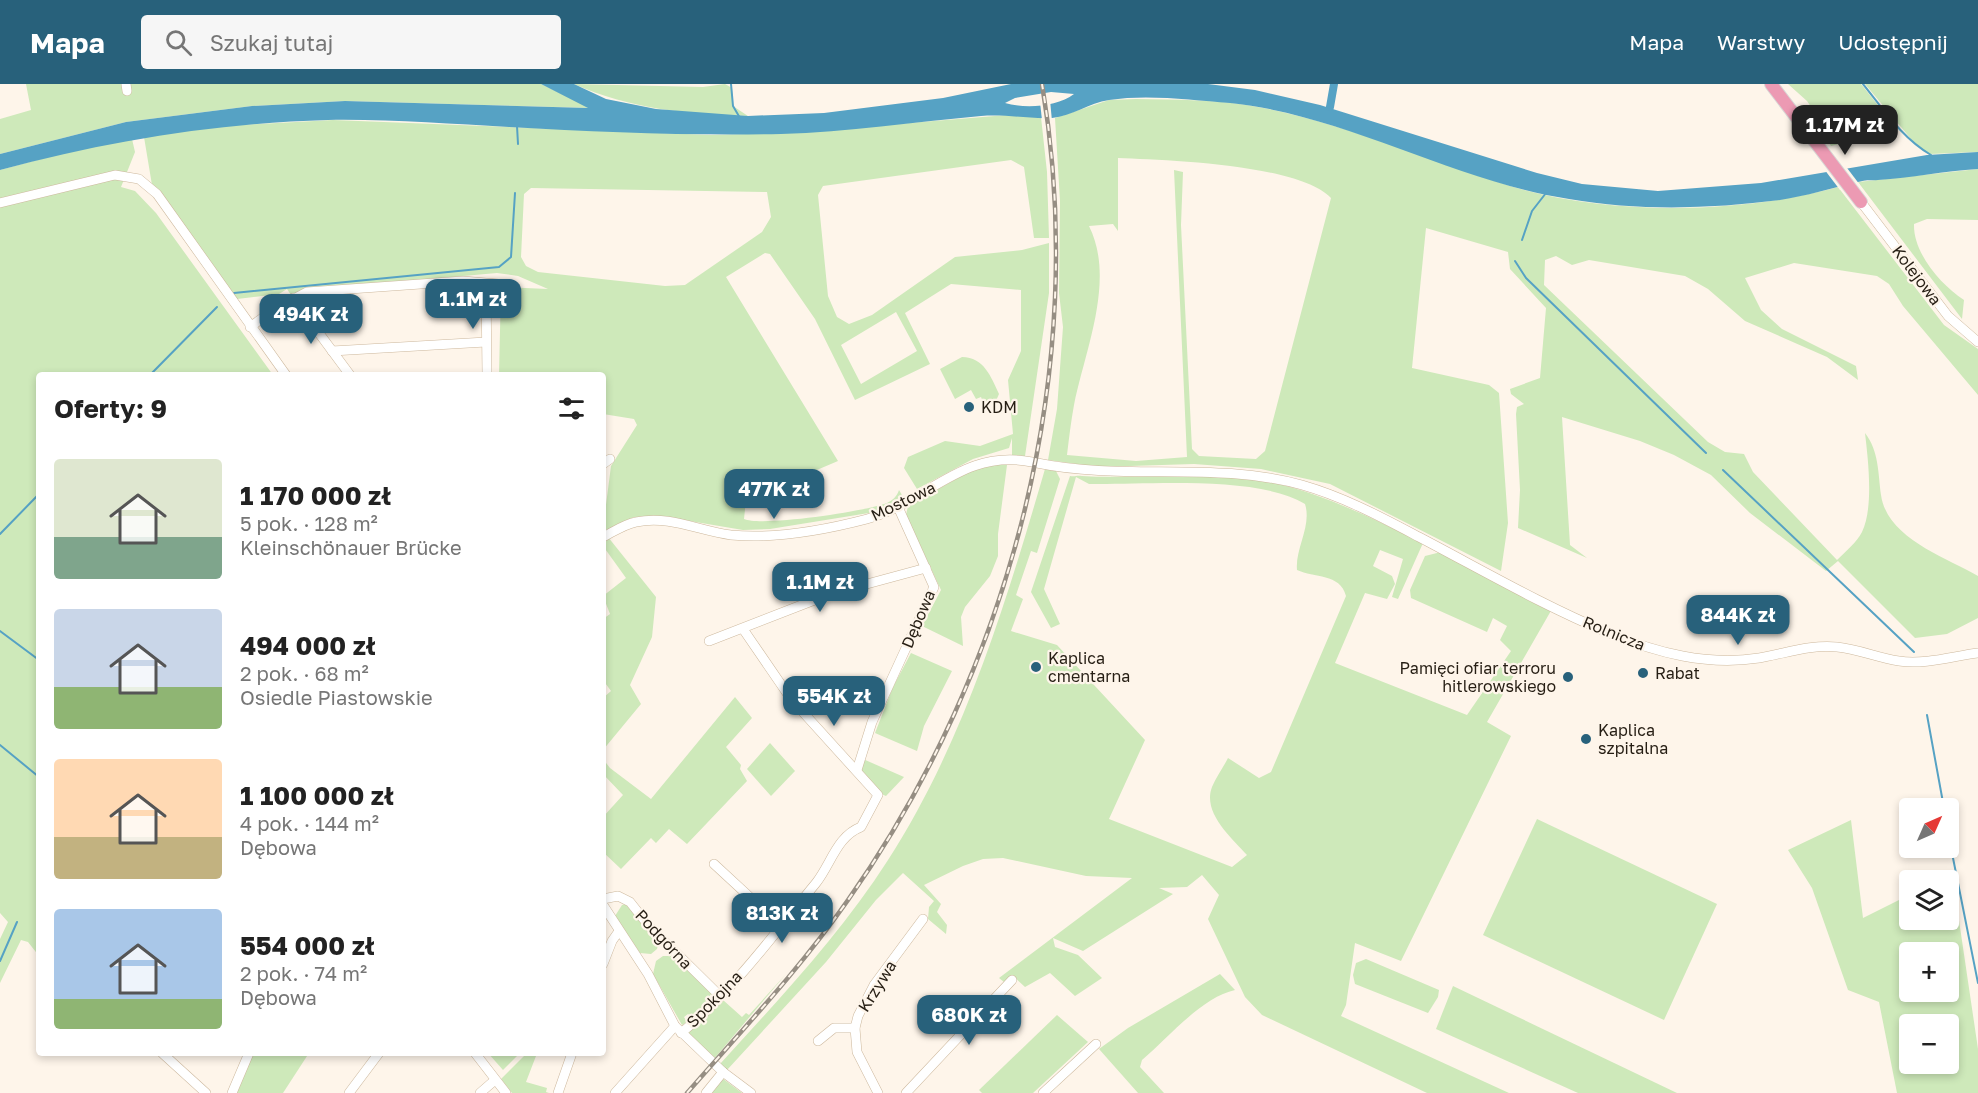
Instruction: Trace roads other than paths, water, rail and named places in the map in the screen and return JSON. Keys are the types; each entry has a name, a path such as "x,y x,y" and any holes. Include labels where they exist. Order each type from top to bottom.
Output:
{"main road":[{"path":"1771,84 1861,202"}],"street":[{"path":"0,203 115,175 139,179 157,194 283,372"},
{"name":"Kolejowa","path":"1861,202 1948,315 1978,342"},
{"path":"250,327 293,298 307,292 392,284 463,281 486,285 498,284"},
{"path":"486,285 487,372"},
{"path":"293,298 348,372"},
{"path":"332,351 486,342"},
{"name":"Mostowa","path":"606,536 635,522 660,519 729,534 757,536 867,519 898,507 975,463 1002,459 1095,471 1205,470 1252,474 1302,485 1351,502 1506,582"},
{"name":"Dębowa","path":"857,770 872,722 934,588 898,507"},
{"name":"Dębowa","path":"709,641 830,594 926,568"},
{"name":"Rolnicza","path":"1506,582 1610,633 1664,652 1710,661 1757,658 1817,647 1837,647 1910,662 1978,653"},
{"path":"743,629 791,699 857,770"},
{"name":"Spokojna","path":"615,1093 678,1029 720,996 818,880 848,832 861,827 878,795 857,770"},
{"path":"714,864 780,925"},
{"name":"Podgórna","path":"606,898 618,896 630,902 649,926 720,996"},
{"path":"606,910 648,974 678,1029 723,1072 751,1093"},
{"name":"Krzywa","path":"878,1093 864,1070 857,1052 855,1028 861,1006 923,919"},
{"path":"606,956 619,931"},
{"path":"906,1093 1012,980"},
{"path":"818,1041 834,1028 855,1028"},
{"path":"1043,1093 1096,1044"},
{"path":"165,1056 206,1093"},
{"path":"232,1093 248,1056"},
{"path":"349,1093 377,1056"},
{"path":"477,1056 506,1093"},
{"path":"558,1093 571,1056"},
{"path":"706,1093 723,1072"},
{"path":"480,1093 495,1080"}],"water":[{"path":"541,84 574,84 606,99 656,109 748,116 824,113 943,98 1011,84 1208,84 1255,90 1320,105 1537,173 1582,184 1658,191 1761,183 1927,155 1978,152 1978,169 1865,181 1790,198 1753,203 1700,207 1648,207 1595,203 1526,190 1484,178 1358,134 1273,110 1230,103 1170,98 1124,98 1102,102 1052,118 981,116 781,134 645,133 373,120 286,122 162,135 81,150 0,170 0,154 126,122 252,106 345,101 588,108","holes":["1051,92 1074,94 1059,102 1041,106 1005,103 1015,98"]}],"waterway":[{"path":"731,84 733,106 740,118"},
{"path":"1330,107 1334,84"},
{"path":"1863,84 1902,132 1931,155"},
{"path":"517,126 518,144"},
{"path":"234,293 499,267 511,257 515,193"},
{"path":"1522,240 1532,211 1546,193"},
{"path":"1515,261 1526,278 1706,453"},
{"path":"153,372 217,307"},
{"path":"1723,470 1914,652"},
{"path":"0,534 36,497"},
{"path":"0,631 36,658"},
{"path":"1927,715 1942,798"},
{"path":"0,745 36,775"},
{"path":"1953,858 1978,983"},
{"path":"0,961 17,922"}],"railway":[{"path":"687,1093 790,975 848,900 905,810 954,714 994,614 1025,511 1045,405 1055,298 1054,191 1042,84"}],"place":[{"name":"KDM","path":"969,407"},
{"name":"Kaplica cmentarna","path":"1036,667"},
{"name":"Rabat","path":"1643,673"},
{"name":"Pamięci ofiar terroru hitlerowskiego","path":"1568,677"},
{"name":"Kaplica szpitalna","path":"1586,739"}]}
